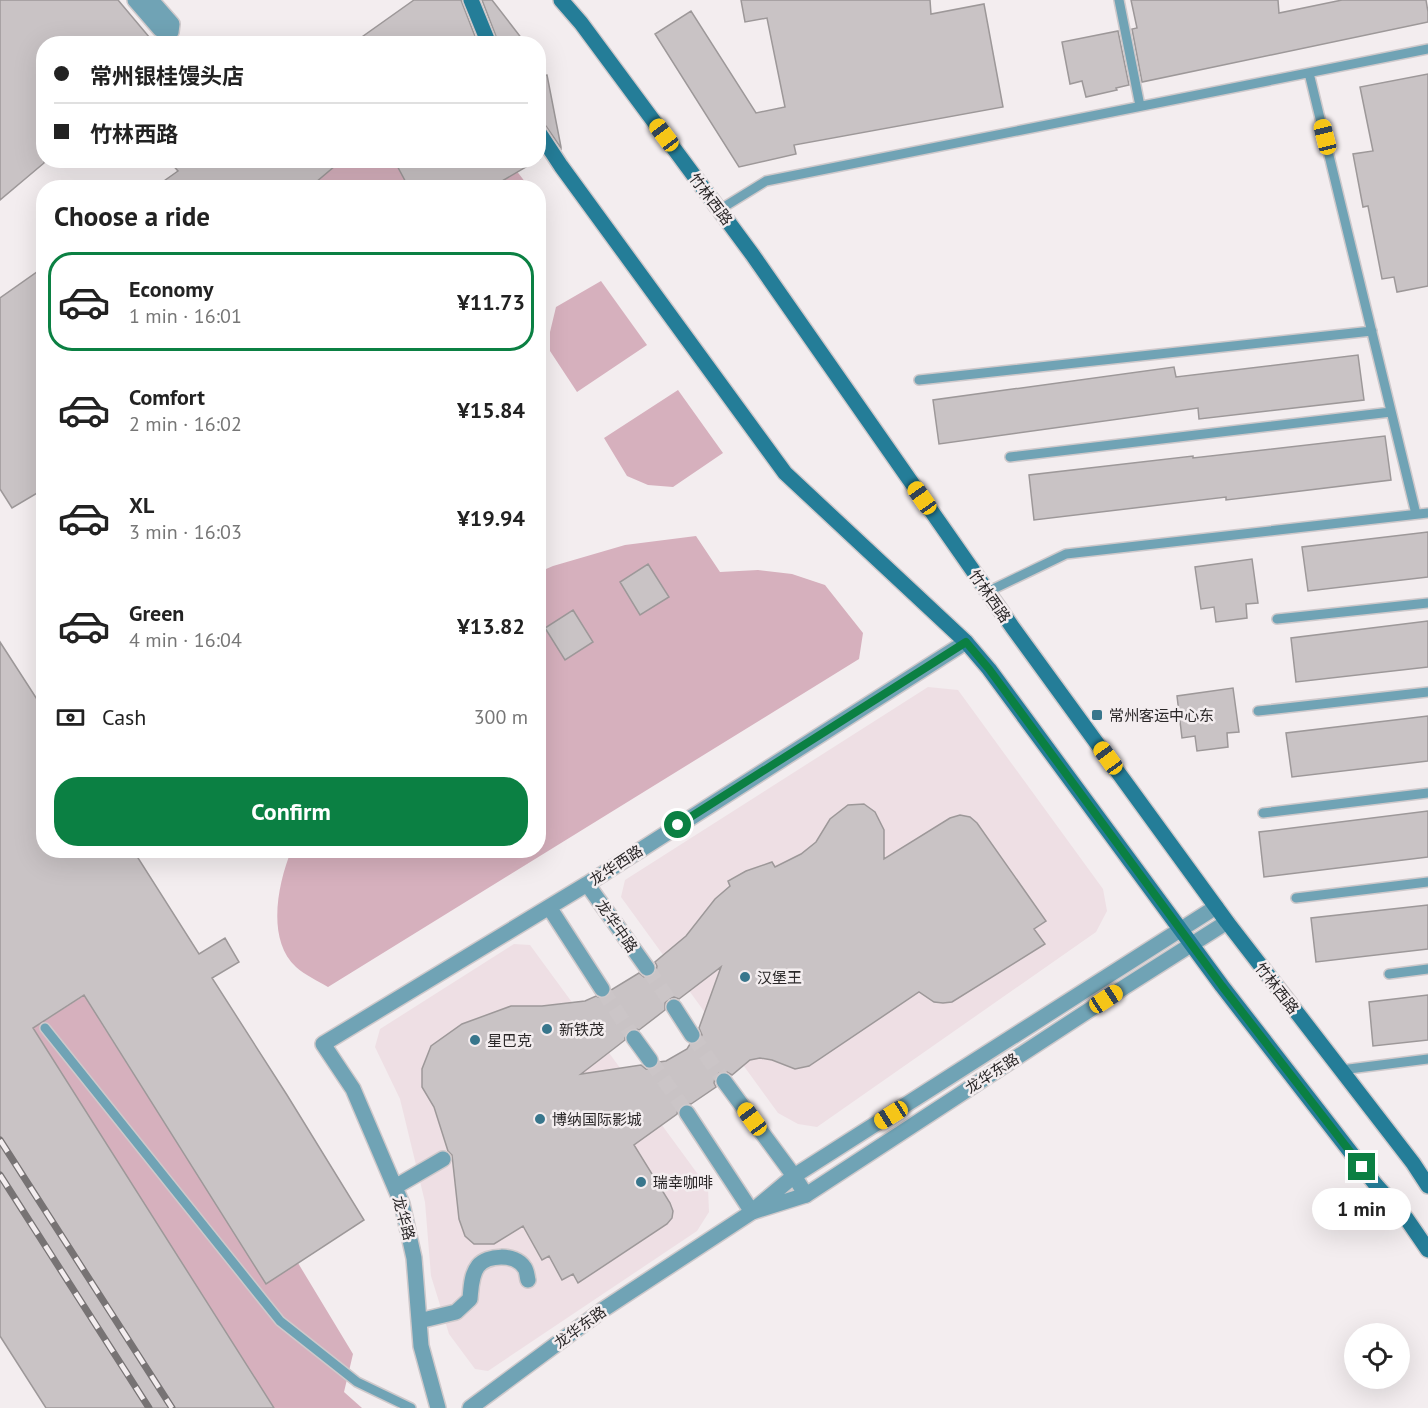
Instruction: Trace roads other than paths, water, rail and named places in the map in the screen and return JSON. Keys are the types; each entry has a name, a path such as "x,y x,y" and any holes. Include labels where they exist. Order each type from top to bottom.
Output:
{"main road":[{"path":"471,0 486,36"},
{"name":"竹林西路","path":"561,0 581,23 765,273 987,592 1216,907 1413,1163 1428,1186"},
{"path":"546,143 785,473 966,642 989,669 1229,996 1376,1185 1406,1218 1428,1250"}],"street":[{"path":"135,0 160,29 171,32 172,24 151,0"},
{"name":"龙华西路","path":"323,1044 587,884 966,642"},
{"name":"龙华中路","path":"587,884 647,968"},
{"path":"549,907 602,989"},
{"name":"龙华东路","path":"470,1408 604,1309 738,1223 794,1176 1216,907"},
{"name":"龙华东路","path":"752,1212 806,1195 1227,922"},
{"path":"674,1007 692,1035"},
{"path":"634,1038 650,1060"},
{"name":"龙华路","path":"323,1044 353,1089 402,1204 414,1258 421,1346 438,1408"},
{"path":"724,1081 806,1195"},
{"path":"687,1113 752,1212"},
{"path":"395,1187 443,1159"},
{"path":"419,1321 456,1312 470,1299 471,1282 478,1266 494,1257 513,1258 525,1267 528,1280"}],"lane":[{"path":"1119,0 1140,106"},
{"path":"719,210 766,181 1428,49"},
{"path":"1310,73 1416,514"},
{"path":"919,380 1372,331"},
{"path":"1010,458 1391,412"},
{"path":"987,592 1066,554 1428,513"},
{"path":"1277,619 1428,603"},
{"path":"1258,711 1428,692"},
{"path":"1263,813 1428,793"},
{"path":"1296,898 1428,882"},
{"path":"1389,974 1428,969"},
{"path":"45,1028 280,1321 357,1382 411,1408"},
{"path":"1341,1070 1428,1059"}],"tunnel":[{"path":"647,968 674,1007"},
{"path":"602,989 634,1038"},
{"path":"692,1035 724,1081"},
{"path":"650,1060 687,1113"}],"railway":[{"path":"0,1140 172,1408"},
{"path":"0,1175 149,1408"}],"place":[{"name":"常州客运中心东","path":"1097,715"},
{"name":"汉堡王","path":"745,977"},
{"name":"新铁茂","path":"547,1029"},
{"name":"星巴克","path":"475,1040"},
{"name":"博纳国际影城","path":"540,1119"},
{"name":"瑞幸咖啡","path":"641,1182"}]}
